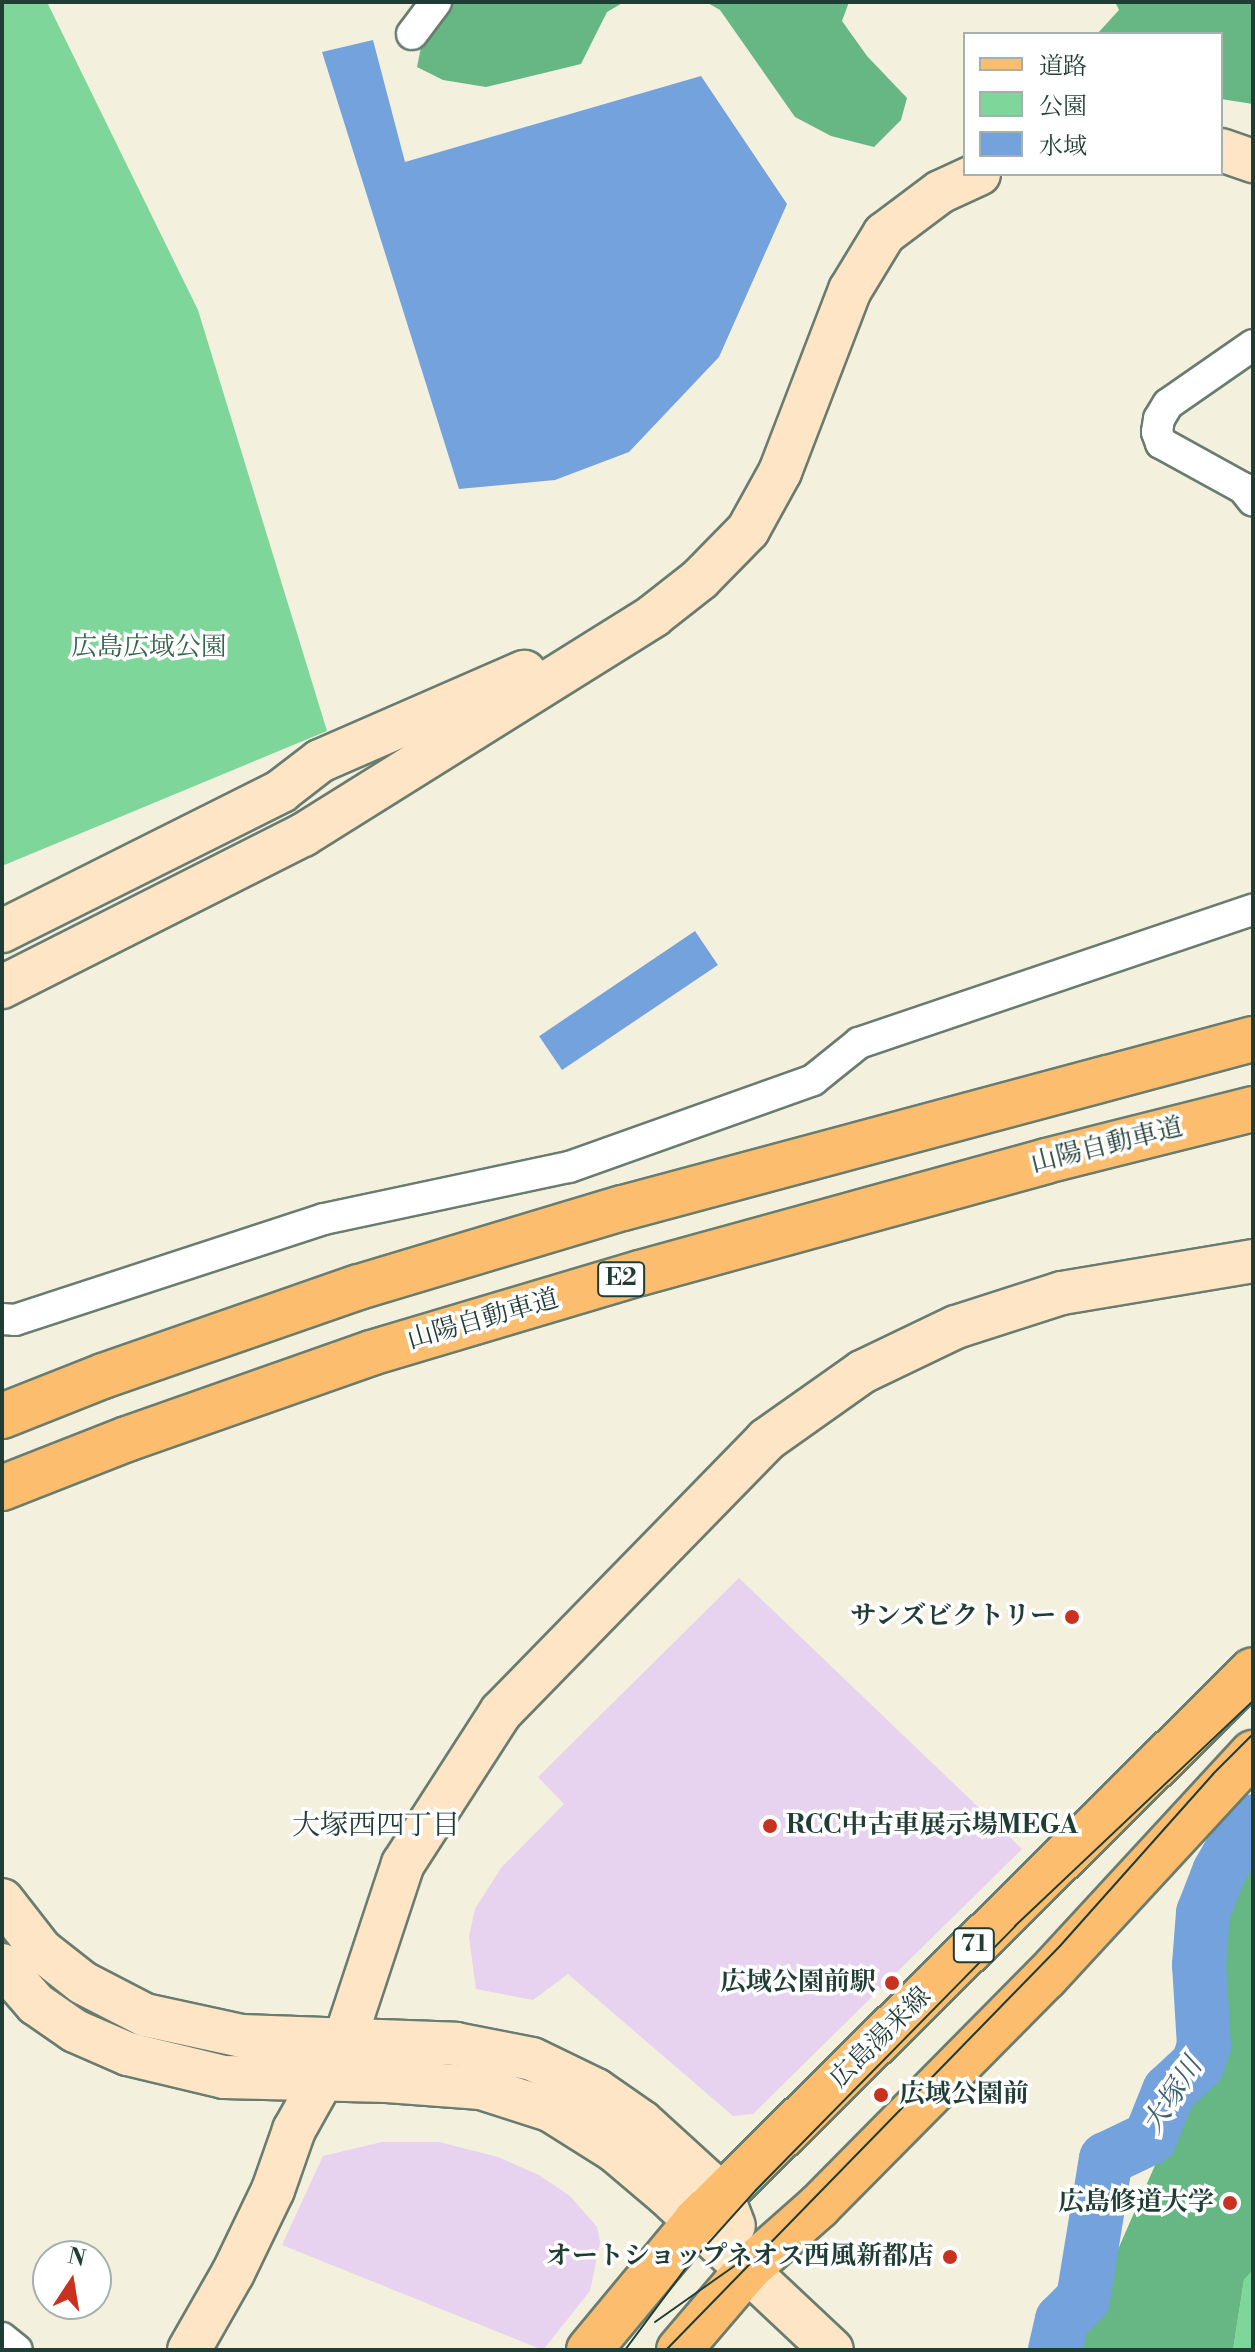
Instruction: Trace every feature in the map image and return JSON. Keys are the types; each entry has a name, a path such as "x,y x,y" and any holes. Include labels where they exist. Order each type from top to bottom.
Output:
{"main road":[{"path":"2,1416 103,1376 359,1287 623,1208 1253,1039"},
{"name":"山陽自動車道","path":"2,1488 127,1439 386,1348 1046,1161 1253,1109"},
{"name":"広島湯来線","path":"589,2350 709,2208 1253,1670"},
{"path":"679,2350 749,2268 819,2206 1046,1977 1253,1753"}],"street":[{"path":"412,34 436,2"},
{"path":"1223,151 1253,161"},
{"path":"2,987 303,835 653,616 700,579 748,530 780,472 850,290 884,234 940,192 975,176"},
{"path":"1253,345 1168,404 1159,419 1157,432 1161,443 1243,488 1253,501"},
{"path":"2,931 281,791 320,761 653,616"},
{"path":"2,1319 15,1320 324,1219 569,1167 813,1080 859,1043 1253,910"},
{"path":"189,2350 233,2273 273,2190 294,2130 345,2039 403,1864 501,1712 766,1440 862,1372 956,1327 1062,1293 1253,1261"},
{"path":"2,1900 52,1959 83,1983 145,2015 242,2036 456,2044 532,2059 596,2090 642,2122 709,2208 749,2268 832,2350"},
{"path":"2,1965 36,2004 75,2031 128,2054 224,2077 481,2088 550,2110 709,2208"},
{"path":"2,2338 17,2350"}],"shaded area":[{"name":"RCC中古車展示場MEGA","path":"739,1578 1022,1849 753,2114 733,2116 568,1974 533,2000 476,1989 469,1937 475,1909 501,1868 564,1804 538,1777"},
{"path":"382,2142 439,2142 498,2157 539,2175 570,2196 597,2227 600,2242 590,2291 543,2350 282,2245 323,2156"}],"green space":[{"name":"広島広域公園","path":"2,2 47,2 198,310 327,731 2,866"},
{"path":"447,2 624,2 607,12 581,64 486,87 443,80 417,67 423,37"},
{"path":"706,2 849,2 842,21 867,56 907,98 901,120 874,147 831,136 795,117 720,10"},
{"path":"1115,2 1253,2 1253,104 1223,99 1223,32 1099,32 1119,10"},
{"path":"1253,1842 1253,2270 1244,2280 1233,2350 1065,2350 1071,2326 1097,2297 1171,2129 1212,2049 1209,1977 1218,1900"},
{"path":"1253,2270 1253,2350 1233,2350 1244,2280"}],"water":[{"path":"373,40 405,162 701,76 787,204 719,357 629,452 555,480 459,489 322,52"},
{"path":"695,931 718,965 562,1070 539,1036"}],"waterway":[{"name":"大塚川","path":"1055,2350 1062,2320 1083,2299 1106,2159 1150,2138 1169,2091 1198,2064 1204,2046 1199,1965 1203,1913 1219,1872 1243,1830 1253,1821"}],"tram line":[{"path":"625,2350 686,2268 756,2190 1015,1926 1253,1701"},
{"path":"666,2350 1060,1946 1213,1774 1253,1734"},
{"path":"655,2322 740,2262"}],"place":[{"name":"サンズビクトリー","path":"1072,1617"},
{"name":"RCC中古車展示場MEGA","path":"770,1826"},
{"name":"広域公園前駅","path":"892,1983"},
{"name":"広域公園前","path":"881,2095"},
{"name":"広島修道大学","path":"1230,2203"},
{"name":"オートショップネオス西風新都店","path":"950,2257"}],"district":[{"name":"大塚西四丁目","path":"376,1826"}]}
